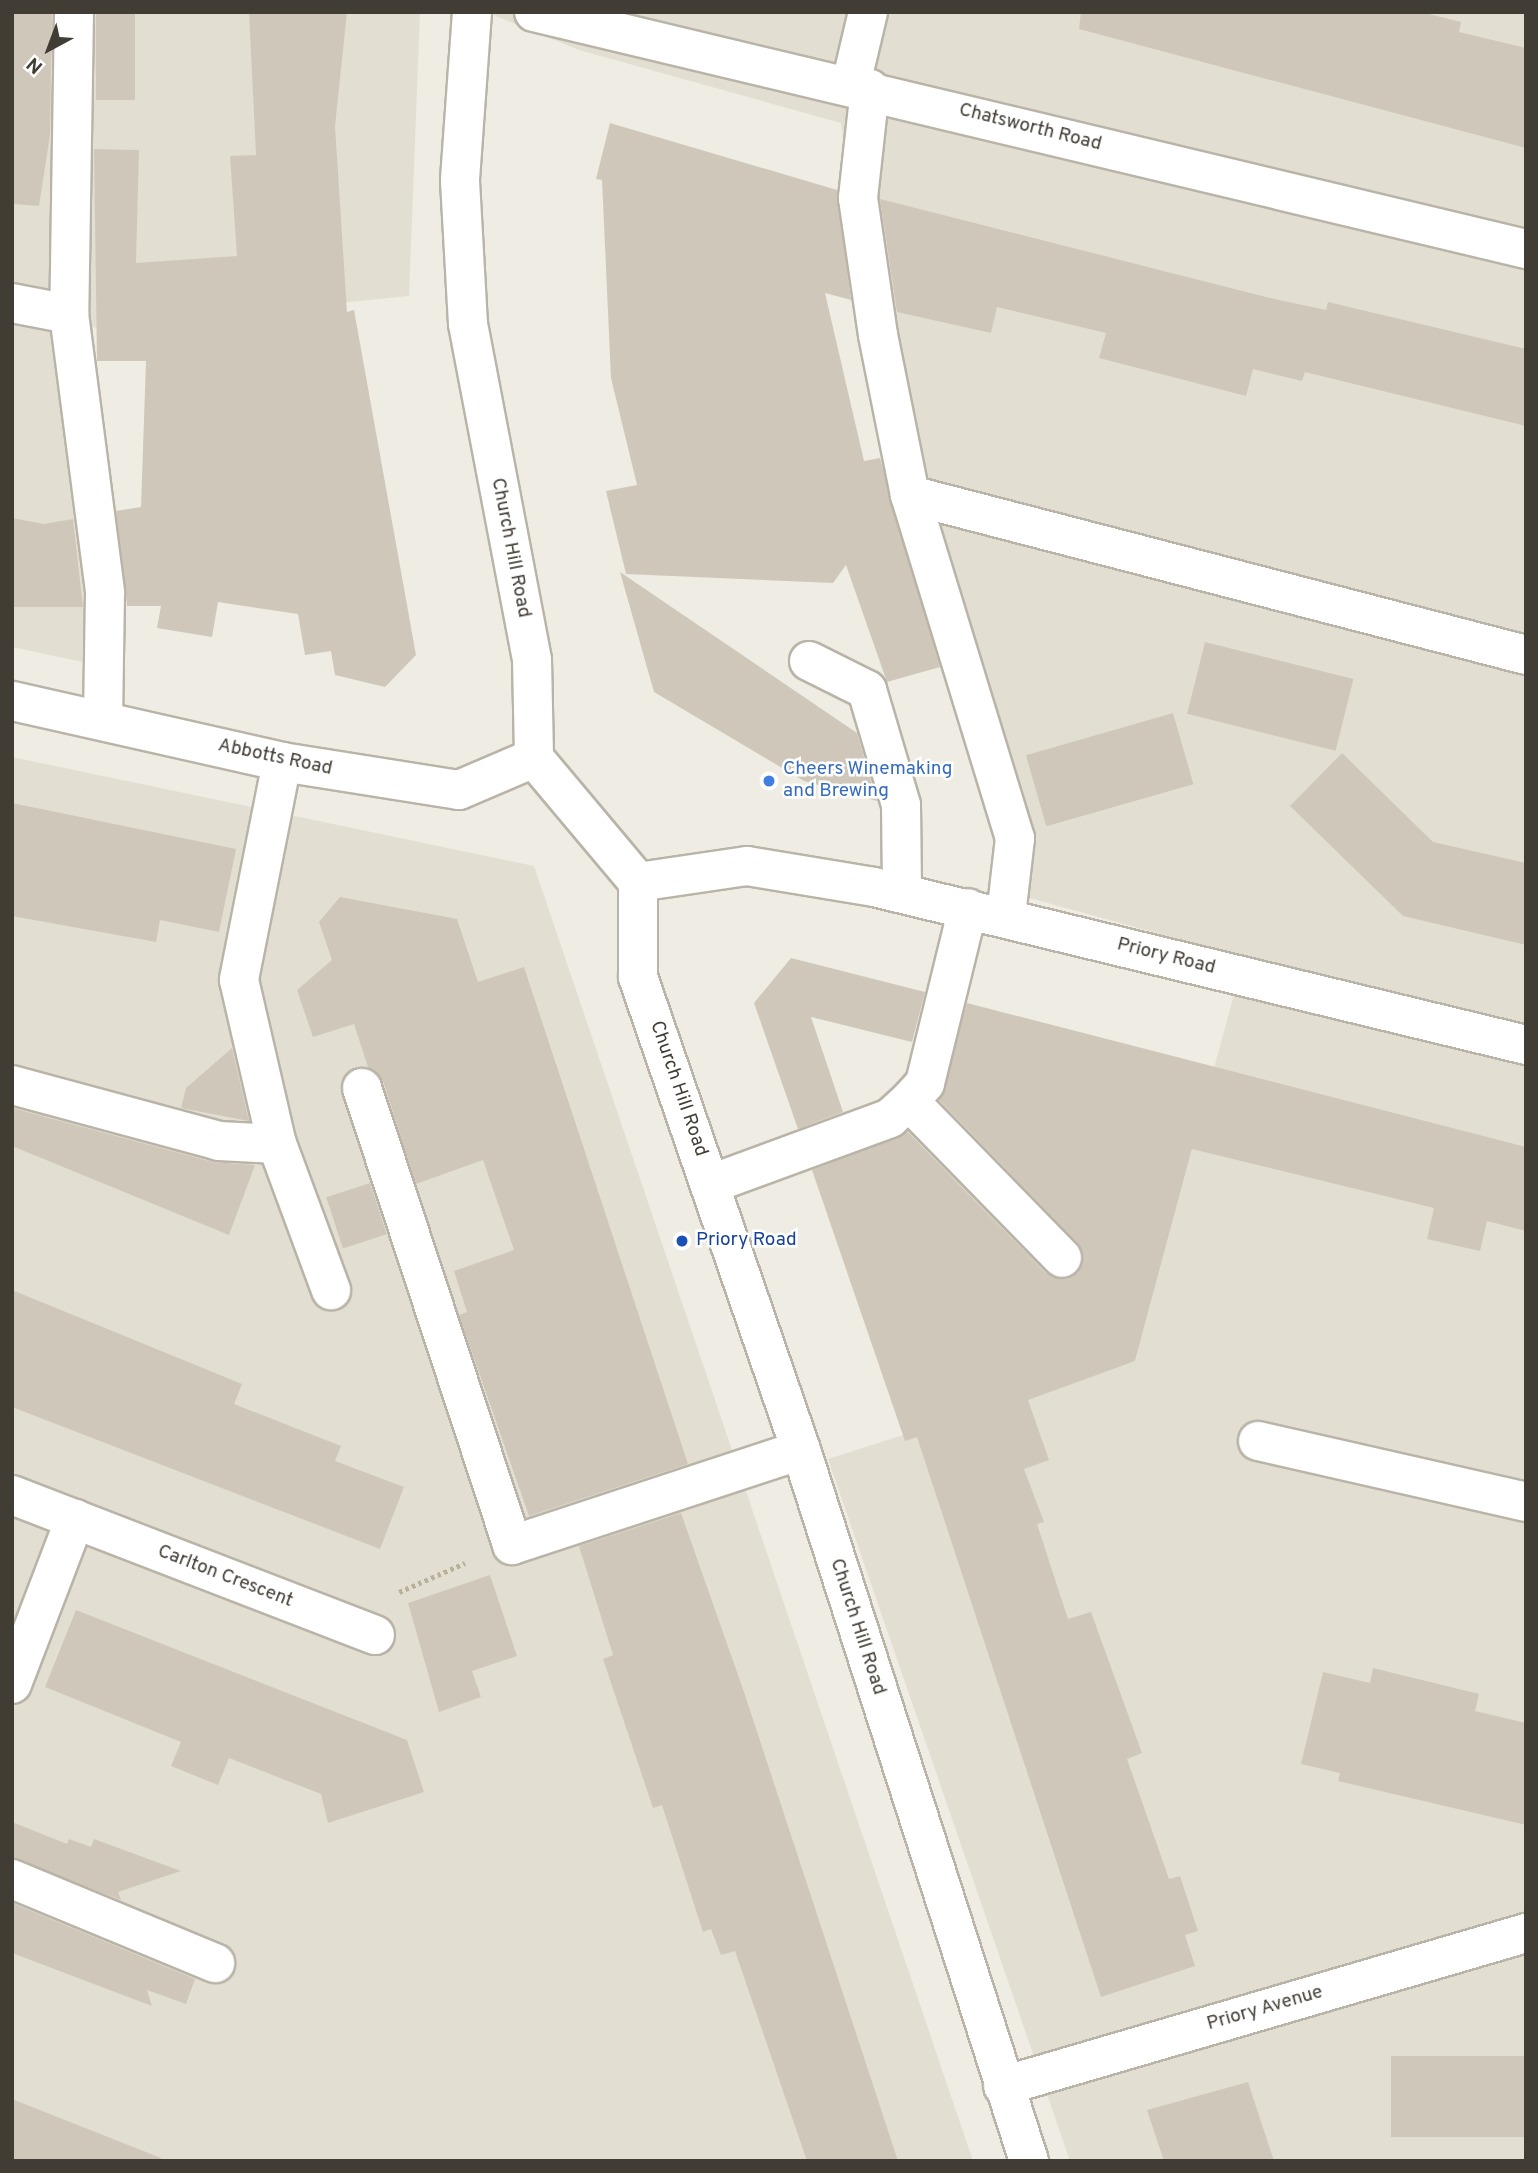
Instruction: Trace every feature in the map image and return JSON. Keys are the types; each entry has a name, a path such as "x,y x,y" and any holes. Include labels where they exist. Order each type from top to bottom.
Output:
{"street":[{"path":"74,12 69,314 104,580 103,719"},
{"name":"Church Hill Road","path":"471,12 460,181 468,324 532,660 534,758"},
{"name":"Chatsworth Road","path":"534,12 861,87 1526,248"},
{"path":"869,12 861,87 858,198 910,495 1015,838 1006,916"},
{"path":"12,303 69,314"},
{"path":"910,495 1526,655"},
{"path":"809,661 867,690 901,805 902,893"},
{"name":"Abbotts Road","path":"12,701 103,719 282,762 458,790 534,758"},
{"path":"534,758 638,882"},
{"path":"282,762 239,980 277,1144 331,1290"},
{"name":"Priory Road","path":"638,882 747,866 902,893 1006,916 1526,1045"},
{"name":"Church Hill Road","path":"638,882 638,977 801,1450 1029,2161"},
{"path":"711,1184 890,1118 909,1101 925,1083 968,908"},
{"path":"12,1085 219,1141 277,1144"},
{"path":"362,1088 512,1545 801,1450"},
{"path":"909,1101 1062,1258"},
{"path":"1258,1441 1526,1502"},
{"name":"Carlton Crescent","path":"12,1495 374,1635"},
{"path":"12,1684 75,1519"},
{"path":"12,1879 215,1963"},
{"name":"Priory Avenue","path":"1003,2086 1526,1933"}],"path":[{"path":"374,1635 377,1608 387,1597 512,1545"}],"shaded area":[{"path":"12,12 420,12 409,296 60,331 97,665 12,647"},
{"path":"486,12 1526,12 1526,2161 1070,2161 828,1459 1135,1361 1244,957 1022,896 880,419 841,123 579,50"},
{"path":"12,757 534,866 973,2161 12,2161"}],"building":[{"path":"12,12 52,12 50,135 39,206 12,204"},
{"path":"96,12 135,12 135,100 96,100"},
{"path":"249,12 347,12 335,126 347,312 354,310 416,655 385,687 335,675 331,651 305,655 298,614 218,602 212,637 157,628 161,606 127,606 116,511 141,507 146,361 97,361 94,149 139,150 136,263 237,256 230,156 256,155"},
{"path":"1081,12 1421,12 1461,22 1459,32 1526,48 1526,148 1079,29"},
{"path":"610,123 837,190 851,300 825,293 864,461 880,458 940,667 887,682 846,565 833,583 626,574 606,491 637,485 611,378 602,180 596,179"},
{"path":"880,199 1270,298 1326,310 1328,302 1526,349 1526,426 1305,372 1302,381 1253,369 1246,396 1099,358 1106,333 997,307 991,333 897,312"},
{"path":"12,518 44,524 73,519 83,607 12,607"},
{"path":"620,572 857,733 877,801 804,781 654,692"},
{"path":"1205,642 1353,679 1336,751 1187,714"},
{"path":"1173,713 1193,784 1046,826 1026,755"},
{"path":"1342,753 1433,842 1526,863 1526,945 1403,916 1290,806"},
{"path":"12,803 236,849 219,932 160,920 156,942 12,916"},
{"path":"340,897 457,919 478,982 524,967 688,1464 529,1516 459,1315 467,1312 454,1271 514,1250 483,1160 416,1184 383,1081 368,1067 354,1024 313,1037 297,990 332,960 319,922"},
{"path":"791,958 925,992 912,1042 811,1017 843,1112 798,1129 754,1003"},
{"path":"967,1003 1526,1147 1526,1231 1487,1221 1480,1251 1427,1239 1434,1208 1192,1149 1135,1361 1028,1400 1049,1460 1024,1469 1044,1522 1037,1524 1068,1619 1091,1612 1142,1753 1127,1759 1169,1879 1180,1876 1198,1931 1185,1935 1195,1966 1101,1997 917,1437 905,1441 812,1170 908,1132 1046,1273 1067,1279 1078,1273 1083,1253 1078,1243 939,1100"},
{"path":"232,1048 249,1121 181,1108 186,1088"},
{"path":"12,1108 213,1162 255,1165 229,1235 12,1146"},
{"path":"370,1183 387,1234 343,1249 326,1197"},
{"path":"12,1290 242,1384 234,1404 341,1446 335,1461 404,1487 380,1549 12,1407"},
{"path":"681,1513 744,1692 898,2161 807,2161 735,1951 721,1955 711,1929 703,1932 662,1805 653,1808 603,1659 613,1655 579,1546"},
{"path":"490,1575 517,1656 472,1671 481,1697 439,1712 408,1603"},
{"path":"76,1610 407,1740 424,1792 328,1823 321,1794 229,1758 218,1785 171,1766 181,1742 45,1687"},
{"path":"1373,1668 1479,1694 1475,1711 1526,1723 1526,1825 1338,1781 1340,1773 1301,1764 1323,1672 1370,1683"},
{"path":"12,1822 67,1844 69,1839 91,1847 94,1839 181,1871 118,1892 121,1900 12,1858"},
{"path":"12,1903 195,1979 186,2004 147,1990 152,2006 12,1953"},
{"path":"1391,2056 1526,2056 1526,2137 1391,2137"},
{"path":"1248,2082 1274,2161 1164,2161 1147,2110"},
{"path":"12,2099 161,2158 161,2161 12,2161"}],"place":[{"name":"Cheers Winemaking and Brewing","path":"769,781"},
{"name":"Priory Road","path":"682,1241"}]}
